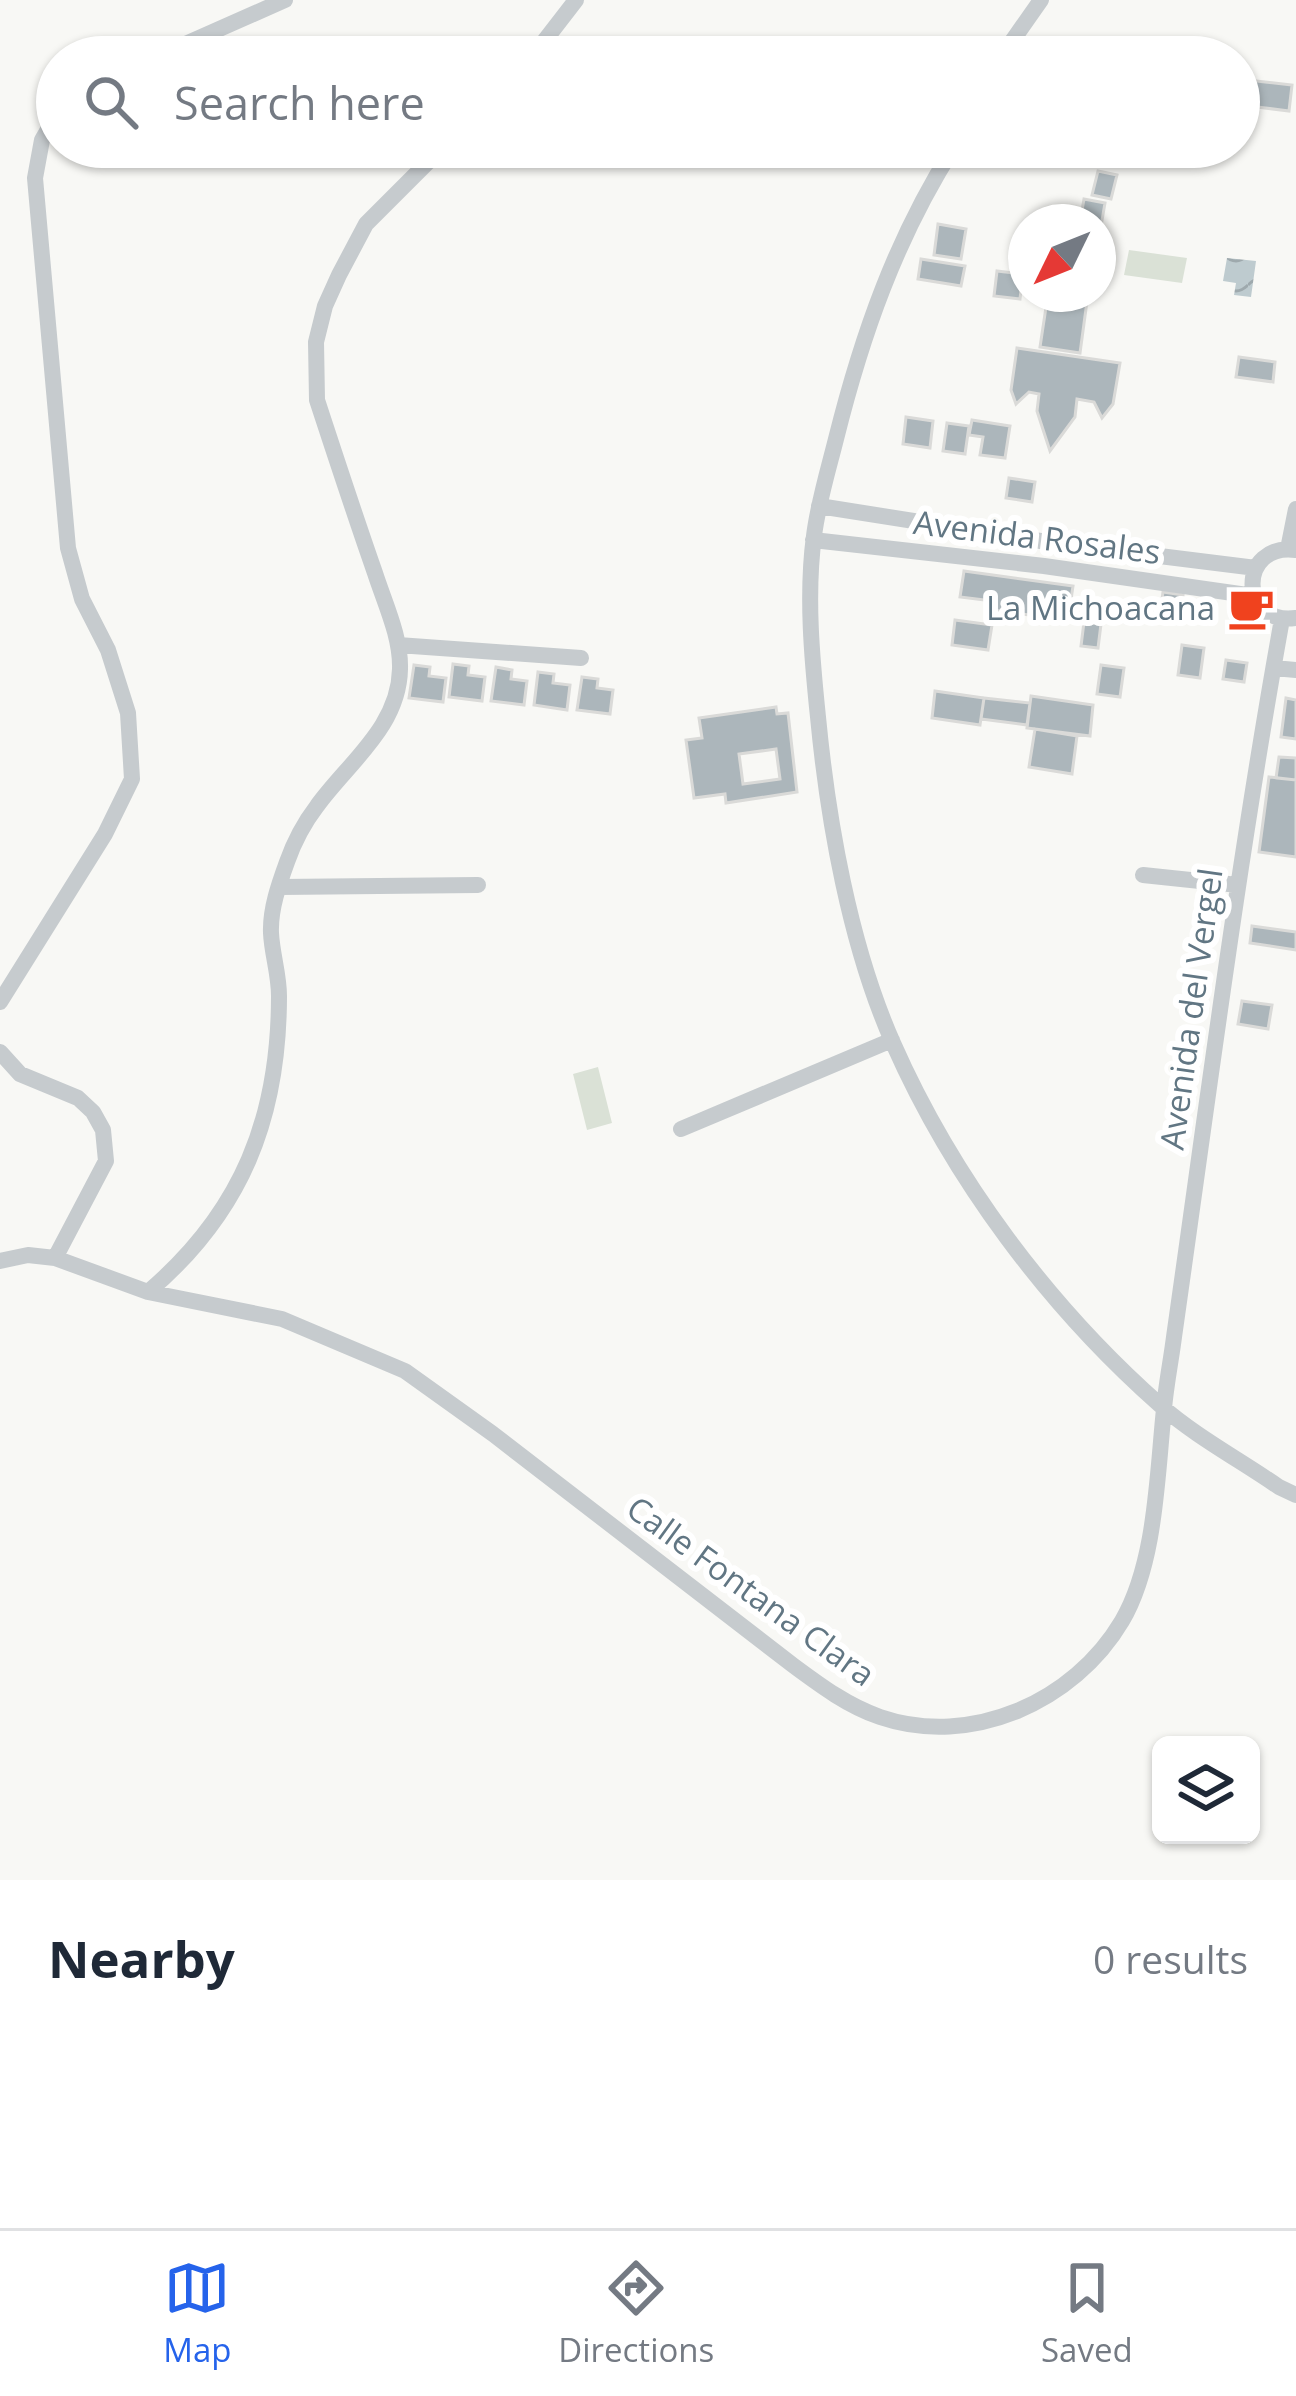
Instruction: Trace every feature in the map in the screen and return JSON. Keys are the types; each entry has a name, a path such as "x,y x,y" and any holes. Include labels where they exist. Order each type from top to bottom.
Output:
{"street":[{"path":"204,36 285,0"},
{"path":"548,36 576,0"},
{"path":"1016,36 1041,0"},
{"path":"0,1002 105,834 132,779 128,713 108,650 82,599 68,548 37,168"},
{"path":"148,1292 207,1233 238,1186 260,1136 273,1086 279,1034 279,981 271,928 280,887 295,843 314,808 389,714 399,688 398,645 317,400 314,361 325,306 366,224 422,168"},
{"path":"942,168 901,243 868,325 813,540 820,743 851,910 892,1040 945,1142 1009,1238 1066,1310 1164,1408 1296,1495"},
{"name":"Avenida Rosales","path":"819,506 1047,542 1256,568"},
{"path":"1289,619 1260,607 1252,582 1256,568 1269,554 1292,549 1296,509"},
{"name":"Avenida Rosales","path":"813,540 1254,596"},
{"path":"1044,566 1047,542"},
{"name":"Avenida del Vergel","path":"1164,1408 1238,885 1274,668 1289,619"},
{"path":"398,645 581,658"},
{"path":"1274,668 1296,670"},
{"path":"1142,875 1238,885"},
{"path":"280,887 478,885"},
{"path":"681,1129 892,1040"},
{"path":"0,1052 20,1074 78,1098 93,1112 103,1130 106,1160 55,1258 0,1261"},
{"name":"Calle Fontana Clara","path":"55,1258 148,1292 281,1319 405,1371 844,1702 882,1718 923,1726 965,1725 1027,1707 1082,1671 1111,1638 1132,1600 1151,1530 1164,1408"}],"shaded area":[{"path":"1129,250 1187,258 1182,283 1124,275"},
{"path":"598,1067 612,1123 587,1130 573,1074"}],"water":[{"path":"1227,258 1256,261 1251,297 1234,295 1236,283 1223,281"}],"building":[{"path":"1260,81 1292,85 1289,111 1260,107"},
{"path":"1098,171 1117,175 1111,199 1092,195"},
{"path":"938,224 966,229 961,259 934,255"},
{"path":"921,259 965,266 961,286 918,279"},
{"path":"997,271 1008,272 1008,298 994,296"},
{"path":"1045,312 1086,312 1080,353 1040,347"},
{"path":"1017,348 1120,363 1113,404 1102,418 1094,402 1077,399 1075,417 1050,451 1037,411 1039,394 1029,392 1016,404 1011,390"},
{"path":"1239,357 1275,362 1273,382 1236,377"},
{"path":"906,417 933,421 930,448 903,444"},
{"path":"972,420 1010,426 1005,458 980,455 983,437 969,435"},
{"path":"947,423 969,426 965,454 943,451"},
{"path":"1009,478 1035,482 1032,502 1006,498"},
{"path":"964,571 1073,586 1068,620 992,610 993,601 960,597"},
{"path":"1163,592 1183,595 1180,622 1159,619"},
{"path":"955,620 992,625 988,650 952,645"},
{"path":"1084,622 1101,624 1098,648 1081,646"},
{"path":"1182,645 1204,648 1200,678 1178,675"},
{"path":"1226,660 1247,663 1244,682 1223,679"},
{"path":"453,664 469,666 468,675 485,677 482,701 449,697"},
{"path":"414,665 430,667 429,676 446,678 443,702 409,698"},
{"path":"1101,665 1124,668 1120,697 1097,694"},
{"path":"496,667 512,670 511,679 527,681 524,705 491,701"},
{"path":"538,672 554,674 553,683 570,685 567,710 534,705"},
{"path":"582,677 598,679 597,688 613,690 610,714 577,710"},
{"path":"935,691 984,698 980,725 932,718"},
{"path":"1031,696 1093,705 1090,736 1027,728"},
{"path":"984,698 1030,703 1027,725 981,719"},
{"path":"1286,698 1296,700 1296,739 1281,737"},
{"path":"776,707 777,714 788,713 797,792 726,803 725,794 694,798 686,740 702,738 699,718","holes":["776,749 780,779 743,784 739,754"]},
{"path":"1035,729 1077,736 1072,774 1029,767"},
{"path":"1279,757 1296,758 1296,780 1276,778"},
{"path":"1269,777 1296,780 1296,857 1259,852"},
{"path":"1252,926 1296,932 1296,950 1250,943"},
{"path":"1242,1001 1272,1005 1268,1029 1238,1024"}],"place":[{"name":"La Michoacana","path":"1251,608"}]}
